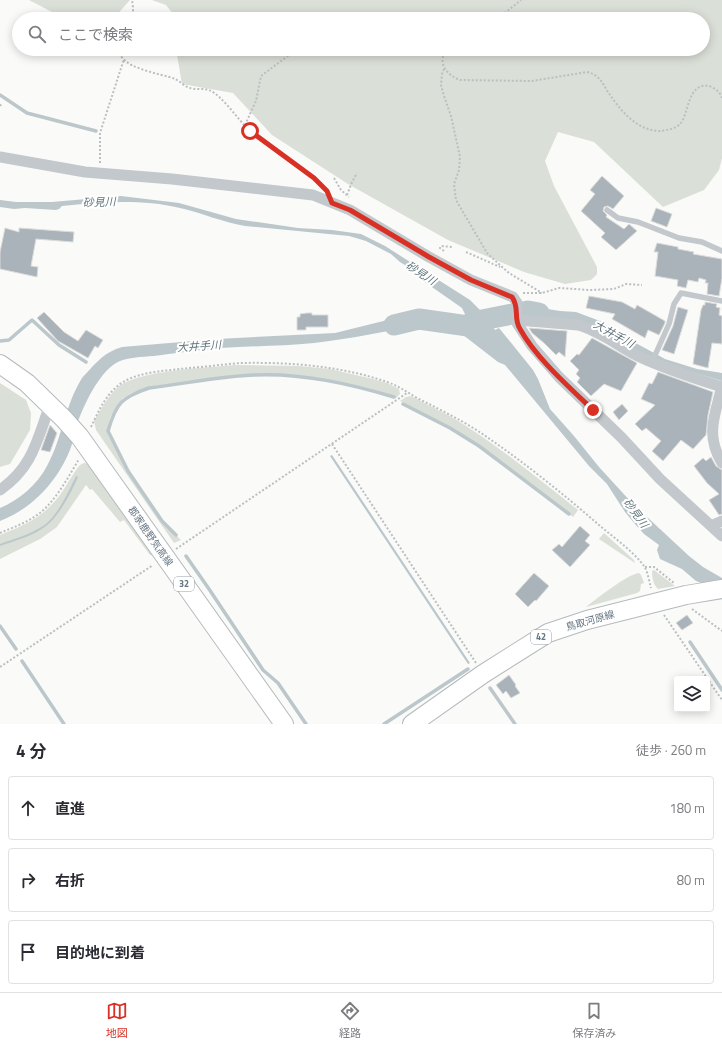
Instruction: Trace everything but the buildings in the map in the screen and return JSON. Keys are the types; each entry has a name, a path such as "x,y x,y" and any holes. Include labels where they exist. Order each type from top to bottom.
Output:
{"main road":[{"name":"郡家鹿野気高線","path":"0,364 27,384 50,405 82,440 284,724"},
{"name":"鳥取河原線","path":"412,724 483,674 548,633 586,620 685,596 722,589"}],"street":[{"path":"0,158 85,172 172,179 313,195 353,212 455,272 514,299 517,318 516,324 532,346 559,377 622,438 660,479 722,536"},
{"path":"517,318 582,326 599,332 629,350 663,367 722,387 712,428 714,448 722,463"},
{"path":"0,490 17,476 31,457 50,405"},
{"path":"711,526 722,521"}],"lane":[{"path":"607,210 618,218 638,222 679,238 702,242 722,251"},
{"path":"652,362 669,324 674,304 680,293 722,301"}],"path":[{"path":"132,0 133,12"},
{"path":"506,12 521,0"},
{"path":"122,56 132,66 176,79 189,88 208,90 220,97 245,126 314,178 327,191 332,203"},
{"path":"245,126 256,101 261,76 288,56"},
{"path":"444,56 443,61 447,72 452,77 460,80 532,81 588,72 592,73 602,80 608,92 623,113 644,128 652,130 660,131 673,129 679,125 684,118 688,100 695,91 701,87 708,86 715,89 722,98"},
{"path":"100,173 100,133 124,60"},
{"path":"445,69 442,74 441,86 451,116 460,157 459,170 454,184 456,200 487,253 502,268"},
{"path":"347,195 352,182 358,173"},
{"path":"334,178 341,190 353,199 355,203 353,212"},
{"path":"466,252 502,268 542,293"},
{"path":"514,299 523,292 542,293 558,288 590,290 614,289 626,284 642,285"},
{"path":"0,533 28,521 42,511 65,482 81,456 82,440 102,404 115,388 131,378 154,372 241,363 302,365 330,368 372,378 399,387 407,393 449,414 478,431 527,466 577,506 645,567 656,603 722,700"},
{"path":"0,667 407,393"},
{"path":"332,444 483,674"},
{"path":"645,567 654,567 674,582 685,596 722,631"}],"shaded area":[{"path":"29,0 130,0 119,12 52,12"},
{"path":"152,0 722,0 722,158 719,170 704,190 663,207 594,142 558,132 545,161 554,186 597,267 597,274 591,280 565,284 524,272 448,240 348,184 272,135 233,93 182,84 177,56 710,56 710,12 172,12 166,5"},
{"path":"234,365 299,366 330,369 387,383 399,389 400,394 396,398 367,388 333,381 302,376 256,374 148,387 131,393 123,398 110,418 107,433 128,472 163,522 181,540 174,543 96,430 94,421 110,395 126,382 140,377 172,371"},
{"path":"0,383 26,400 31,413 30,430 10,464 0,467"},
{"path":"411,396 467,426 516,461 578,510 573,517 479,445 451,427 400,401"},
{"path":"84,463 90,464 154,556 150,555 124,520 120,522 92,489 90,490 86,485 57,527 40,539 0,559 0,535 36,518 51,506 80,465"},
{"path":"604,533 634,560 635,563 599,539"},
{"path":"654,570 675,586 658,589 653,578 652,571"},
{"path":"639,573 644,583 641,584 640,591 637,593 586,607 620,582 634,574"}],"water":[{"name":"砂見川","path":"121,196 179,203 236,219 298,228 332,230 361,234 385,246 470,300 484,314 495,330 499,328 533,370 550,409 599,467 632,503 689,556 703,567 722,578 722,591 696,581 682,569 660,559 657,550 659,545 644,534 635,524 625,512 607,484 589,466 505,365 498,362 445,321 463,317 465,314 462,308 419,278 413,270 391,254 366,241 349,236 245,226 180,208 151,203 92,203 62,206 56,210 25,208 14,209 0,207 0,200 16,202 52,202"},
{"path":"523,305 576,312 600,321 665,359 697,369 722,373 722,381 647,358 607,334 523,317"},
{"path":"420,312 422,325 354,337 302,344 220,348 120,361 103,374 92,390 77,424 74,439 68,454 54,479 45,490 24,508 0,521 0,508 21,496 33,486 43,473 52,456 71,399 82,378 99,360 113,351 122,347 217,339 335,333"},
{"path":"332,455 470,663 468,664 330,456"},
{"path":"76,476 78,477 68,497 51,522 35,533 0,546 0,544 33,531 48,522 62,503"}],"waterway":[{"path":"0,95 27,113 96,131"},
{"name":"大井手川","path":"477,321 528,311 539,313"},
{"name":"大井手川","path":"394,325 419,319 475,327"},
{"path":"0,341 9,340 32,320 59,345 86,362"},
{"path":"176,535 162,521 128,471 108,431 117,407 126,398 149,388 255,375 291,376 326,380 394,397"},
{"path":"403,404 450,428 479,446 569,514"},
{"path":"186,556 263,670 278,683 306,724"},
{"path":"0,626 16,649"},
{"path":"690,642 722,690"},
{"path":"22,661 64,724"},
{"path":"384,724 468,669"},
{"path":"490,688 515,724"}],"route":[{"path":"250,131 314,178 327,191 332,203 350,210 383,231 471,280 508,294 512,297 517,303 516,324 521,331 559,377 593,410"}]}
